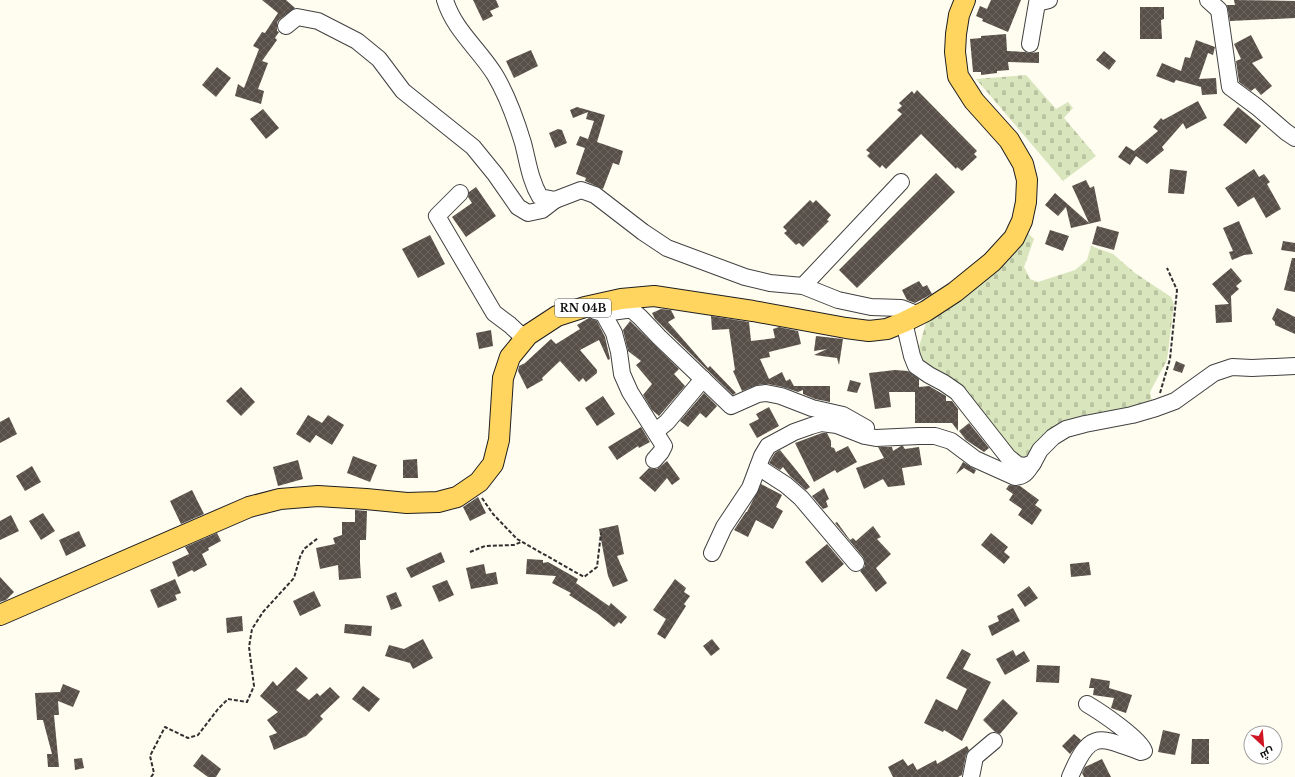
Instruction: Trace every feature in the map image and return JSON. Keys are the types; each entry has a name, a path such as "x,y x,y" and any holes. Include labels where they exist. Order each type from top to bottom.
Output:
{"main road":[{"name":"RN 04B","path":"0,615 249,507 280,499 318,496 407,503 438,502 457,497 479,482 493,464 498,440 503,378 510,357 528,335 557,316 585,307 621,299 654,296 761,312 869,331 887,329 912,319 955,292 992,262 1014,238 1022,221 1026,202 1028,180 1023,164 1009,140 974,101 958,76 955,52 956,34 959,15 965,0"}],"street":[{"path":"445,0 448,10 458,28 495,75 508,102 522,142 533,185 540,197 555,200"},
{"path":"1030,44 1037,3 1049,0"},
{"path":"1208,0 1219,10 1230,87 1295,138"},
{"path":"286,26 297,17 318,21 357,41 378,59 403,91 473,147 495,174 518,208 528,213 542,210 555,200 581,190 595,195 642,232 667,248 745,277 770,283 803,286 838,300 870,307 901,308 912,319 912,356 916,366 957,392 1008,458 1018,465 1025,466 1033,463"},
{"path":"803,286 901,182"},
{"path":"460,193 437,216 494,313 525,339"},
{"path":"585,307 603,313 632,310 731,406 758,394 766,393 781,396 812,408 843,415 885,438"},
{"path":"603,313 614,333 619,352 622,374 630,392 656,431 664,446 654,460"},
{"path":"712,553 724,527 750,488 762,456 768,446 794,432 821,424 837,425 865,436 876,438 935,436 951,441 975,459 1015,477 1022,476 1026,473 1040,450 1053,437 1066,429 1085,424 1132,416 1175,401 1214,373 1232,367 1252,368 1295,366"},
{"path":"656,431 667,422 703,379"},
{"path":"758,466 786,485 801,498 856,563"},
{"path":"1070,777 1075,764 1084,749 1092,742 1100,739 1111,740 1141,752 1144,751 1143,746 1128,733 1087,704"},
{"path":"971,777 975,757 994,741"}],"path":[{"path":"1153,409 1170,359 1177,290 1167,268"},
{"path":"473,486 493,514 517,539 584,577 597,567 601,533"},
{"path":"151,777 154,773 150,756 165,727 188,738 198,735 218,709 228,699 247,702 254,686 249,647 252,629 263,612 294,578 304,549 318,538"},
{"path":"470,552 485,546 514,545 521,542"}],"green space":[{"path":"1026,75 1056,109 1068,102 1073,108 1064,118 1096,156 1063,181 976,79"},
{"path":"1028,233 1034,239 1024,267 1030,279 1038,282 1075,270 1087,260 1091,246 1113,254 1135,273 1171,297 1174,304 1167,360 1150,392 1152,401 1147,408 1084,418 1030,457 1020,457 1010,449 921,360 919,347 926,323 941,309 1006,257"}],"building":[{"path":"262,0 286,0 295,8 277,22 277,31 279,32 275,38 277,40 262,61 268,63 258,89 264,91 261,104 235,96 238,84 244,88 259,49 253,46 262,32 265,33 278,13"},
{"path":"473,0 496,0 499,7 490,11 493,16 483,21"},
{"path":"991,0 1021,0 1008,32 982,21 983,19 976,16 980,6 987,9"},
{"path":"1234,0 1295,1 1295,18 1230,21 1227,5 1235,5"},
{"path":"1140,7 1164,7 1164,19 1161,20 1162,39 1140,39"},
{"path":"1006,34 1007,51 1029,53 1039,52 1039,63 1008,62 1009,70 981,75 981,72 973,72 970,39 981,38 981,36"},
{"path":"1251,35 1263,58 1252,63 1272,86 1261,95 1255,88 1251,91 1239,82 1236,61 1241,59 1234,44"},
{"path":"1196,40 1215,47 1213,55 1208,53 1199,79 1216,78 1217,94 1202,95 1201,87 1176,80 1174,83 1156,76 1162,63 1181,71 1185,57 1190,58"},
{"path":"531,50 538,66 514,78 506,61"},
{"path":"1104,51 1116,61 1109,70 1096,60"},
{"path":"217,67 231,78 216,97 202,85"},
{"path":"917,90 977,151 974,154 977,157 962,171 957,167 956,169 921,134 886,169 882,165 880,168 867,156 870,153 866,150 902,114 897,110 902,106 899,103 912,91 914,94"},
{"path":"1198,101 1207,118 1186,129 1183,123 1162,147 1164,150 1147,164 1136,156 1130,165 1118,157 1126,146 1134,151 1158,131 1153,127 1161,118 1163,120"},
{"path":"577,107 605,115 597,142 623,151 619,165 613,163 603,189 585,181 586,178 576,174 585,148 576,145 580,136 588,139 594,121 586,119 588,112 573,118 570,110"},
{"path":"1238,107 1261,126 1246,144 1223,125"},
{"path":"263,109 279,128 266,139 250,119"},
{"path":"558,129 562,130 567,143 555,148 549,133"},
{"path":"1170,169 1187,171 1184,194 1168,193"},
{"path":"1254,169 1259,177 1264,174 1270,182 1267,184 1281,209 1266,218 1254,197 1238,207 1225,188"},
{"path":"936,173 955,192 857,288 839,270"},
{"path":"1086,180 1090,188 1094,186 1101,221 1071,228 1066,207 1058,216 1045,205 1055,193 1089,223 1072,186"},
{"path":"476,187 496,216 466,237 452,217 472,203 468,197 469,192"},
{"path":"810,200 813,203 816,200 831,215 827,220 829,221 803,247 799,243 796,245 784,233 787,231 783,227"},
{"path":"1239,221 1253,254 1244,255 1232,260 1229,252 1233,251 1223,228"},
{"path":"1097,226 1119,232 1114,250 1092,244"},
{"path":"1050,230 1069,236 1063,251 1045,244"},
{"path":"430,235 445,264 418,278 402,249"},
{"path":"1283,241 1295,243 1295,252 1281,250"},
{"path":"1292,258 1295,258 1295,292 1284,290"},
{"path":"1231,268 1242,281 1236,286 1239,289 1231,296 1232,322 1216,323 1215,305 1229,304 1212,284"},
{"path":"919,281 923,287 927,285 932,294 915,303 907,300 902,290"},
{"path":"1277,308 1295,317 1295,334 1275,325 1275,322 1272,319"},
{"path":"661,309 671,310 675,318 668,322 708,368 710,366 736,393 733,395 655,319 652,313"},
{"path":"711,316 749,322 751,341 775,338 773,329 779,327 798,331 801,344 769,352 770,357 760,359 769,379 782,372 786,381 790,379 794,386 830,386 830,402 815,399 803,394 803,390 798,392 768,384 757,385 742,391 733,371 735,370 729,329 712,330"},
{"path":"589,318 597,321 605,337 610,359 608,360 599,340 580,350 597,370 597,373 586,382 583,378 579,382 560,361 542,378 543,380 527,389 518,371 519,366 525,363 551,339 556,344 580,329 577,325"},
{"path":"630,321 679,369 674,374 685,386 659,416 652,410 643,395 652,384 636,365 641,361 628,351 623,330"},
{"path":"491,330 493,346 479,349 476,333"},
{"path":"816,336 843,339 839,365 837,358 814,355 827,349 814,351"},
{"path":"1176,361 1185,365 1182,373 1173,370"},
{"path":"895,370 908,371 919,379 919,387 929,386 946,396 946,401 952,401 958,409 958,431 952,423 915,423 915,392 889,392 891,407 875,409 869,373"},
{"path":"850,380 861,383 857,393 847,391"},
{"path":"241,387 255,402 241,416 226,401"},
{"path":"704,393 717,406 706,418 700,413 688,427 680,421"},
{"path":"603,396 615,414 597,426 585,408"},
{"path":"769,407 779,426 757,438 749,424 759,419 756,414"},
{"path":"308,415 322,423 328,415 344,425 332,445 316,435 310,443 296,434"},
{"path":"9,417 17,434 0,443 0,422"},
{"path":"969,423 989,448 984,452 966,440 959,431"},
{"path":"641,427 650,442 639,448 638,446 617,460 608,447"},
{"path":"822,433 827,433 831,441 831,447 834,448 836,452 848,446 857,462 837,473 835,470 814,482 795,443"},
{"path":"901,446 905,449 919,447 922,465 902,468 905,485 888,487 883,479 864,489 856,468 884,458 878,447 892,447 893,451"},
{"path":"780,450 810,487 806,490 790,476 783,467 780,470 769,463 775,453"},
{"path":"353,456 377,465 370,482 347,473"},
{"path":"417,459 418,478 403,478 403,460"},
{"path":"298,460 303,479 278,486 273,467"},
{"path":"667,461 680,479 672,485 667,478 655,492 639,478 649,468 657,469"},
{"path":"963,462 976,470 974,474 964,468 956,474"},
{"path":"32,466 41,482 25,491 16,476"},
{"path":"761,484 782,495 776,507 783,511 773,529 756,520 748,537 734,530 747,512"},
{"path":"1009,485 1020,486 1039,500 1035,505 1042,510 1032,525 1018,515 1022,509 1009,500 1013,494 1006,489"},
{"path":"824,488 829,499 826,501 828,507 823,509 812,496"},
{"path":"192,490 204,514 181,524 170,501"},
{"path":"478,497 486,513 470,521 463,507"},
{"path":"355,510 367,511 366,540 360,540 361,578 339,580 338,565 320,569 316,548 335,544 333,538 342,535 342,522 355,522"},
{"path":"43,513 55,531 41,540 29,521"},
{"path":"11,515 19,531 0,540 0,521"},
{"path":"837,522 850,540 853,538 856,541 873,526 881,537 877,539 891,554 876,568 887,583 876,592 860,571 865,566 863,557 835,523"},
{"path":"618,525 624,554 617,556 628,581 613,587 608,576 599,529"},
{"path":"79,531 86,546 66,556 59,540"},
{"path":"217,533 221,541 208,548 209,550 202,554 207,565 194,572 192,570 178,577 172,562 189,554 185,547"},
{"path":"991,533 1008,547 1004,552 1010,557 1004,564 981,545"},
{"path":"827,544 844,564 822,583 805,562"},
{"path":"441,552 445,562 411,578 406,568"},
{"path":"527,559 543,560 543,563 548,562 578,579 576,583 609,606 611,603 627,617 621,624 619,622 614,627 598,614 569,595 571,593 552,583 556,576 526,574"},
{"path":"1089,562 1091,575 1071,577 1070,564"},
{"path":"484,564 486,574 496,572 498,584 471,589 466,568"},
{"path":"0,577 14,592 6,600 0,602"},
{"path":"175,579 181,593 175,595 177,600 158,608 150,590"},
{"path":"675,579 686,588 684,592 690,596 684,604 686,606 665,639 657,634 666,619 653,610"},
{"path":"447,580 454,595 439,602 432,586"},
{"path":"1029,586 1038,598 1025,607 1017,595"},
{"path":"314,591 321,606 300,616 293,601"},
{"path":"396,592 402,606 391,610 386,596"},
{"path":"1013,608 1020,621 992,636 988,626 999,621 997,616"},
{"path":"242,616 243,631 227,633 226,618"},
{"path":"345,624 372,626 371,636 344,633"},
{"path":"423,639 433,658 413,669 410,663 385,656 389,645 404,649"},
{"path":"712,639 720,649 711,656 703,646"},
{"path":"962,649 971,654 963,669 991,682 962,741 944,730 943,732 924,723 936,699 957,710 967,689 946,678"},
{"path":"1013,650 1016,656 1024,651 1030,661 1005,675 996,659"},
{"path":"1037,665 1060,666 1059,683 1036,682"},
{"path":"296,667 308,678 296,690 309,700 317,693 320,696 330,687 340,697 320,716 323,719 306,736 274,750 269,736 277,733 267,720 278,712 260,696 273,681 277,686"},
{"path":"1091,678 1110,681 1109,688 1132,695 1126,713 1111,708 1114,698 1093,695 1094,688 1089,688"},
{"path":"63,684 80,691 73,707 58,701 59,715 54,715 59,767 48,767 47,754 52,754 43,720 37,720 35,693 60,692"},
{"path":"363,686 380,699 369,712 352,699"},
{"path":"1003,699 1018,713 1000,734 995,732 983,720"},
{"path":"1163,730 1180,734 1175,755 1158,752"},
{"path":"1074,734 1081,740 1070,754 1062,746"},
{"path":"1192,739 1209,739 1209,764 1191,764"},
{"path":"967,746 969,750 966,755 962,775 958,777 893,777 888,767 903,759 908,766 913,763 917,770 936,760 937,764"},
{"path":"202,754 221,769 216,777 208,777 193,766"},
{"path":"82,758 84,768 75,770 74,759"},
{"path":"1102,759 1111,777 1084,777 1082,773 1085,767"}]}
